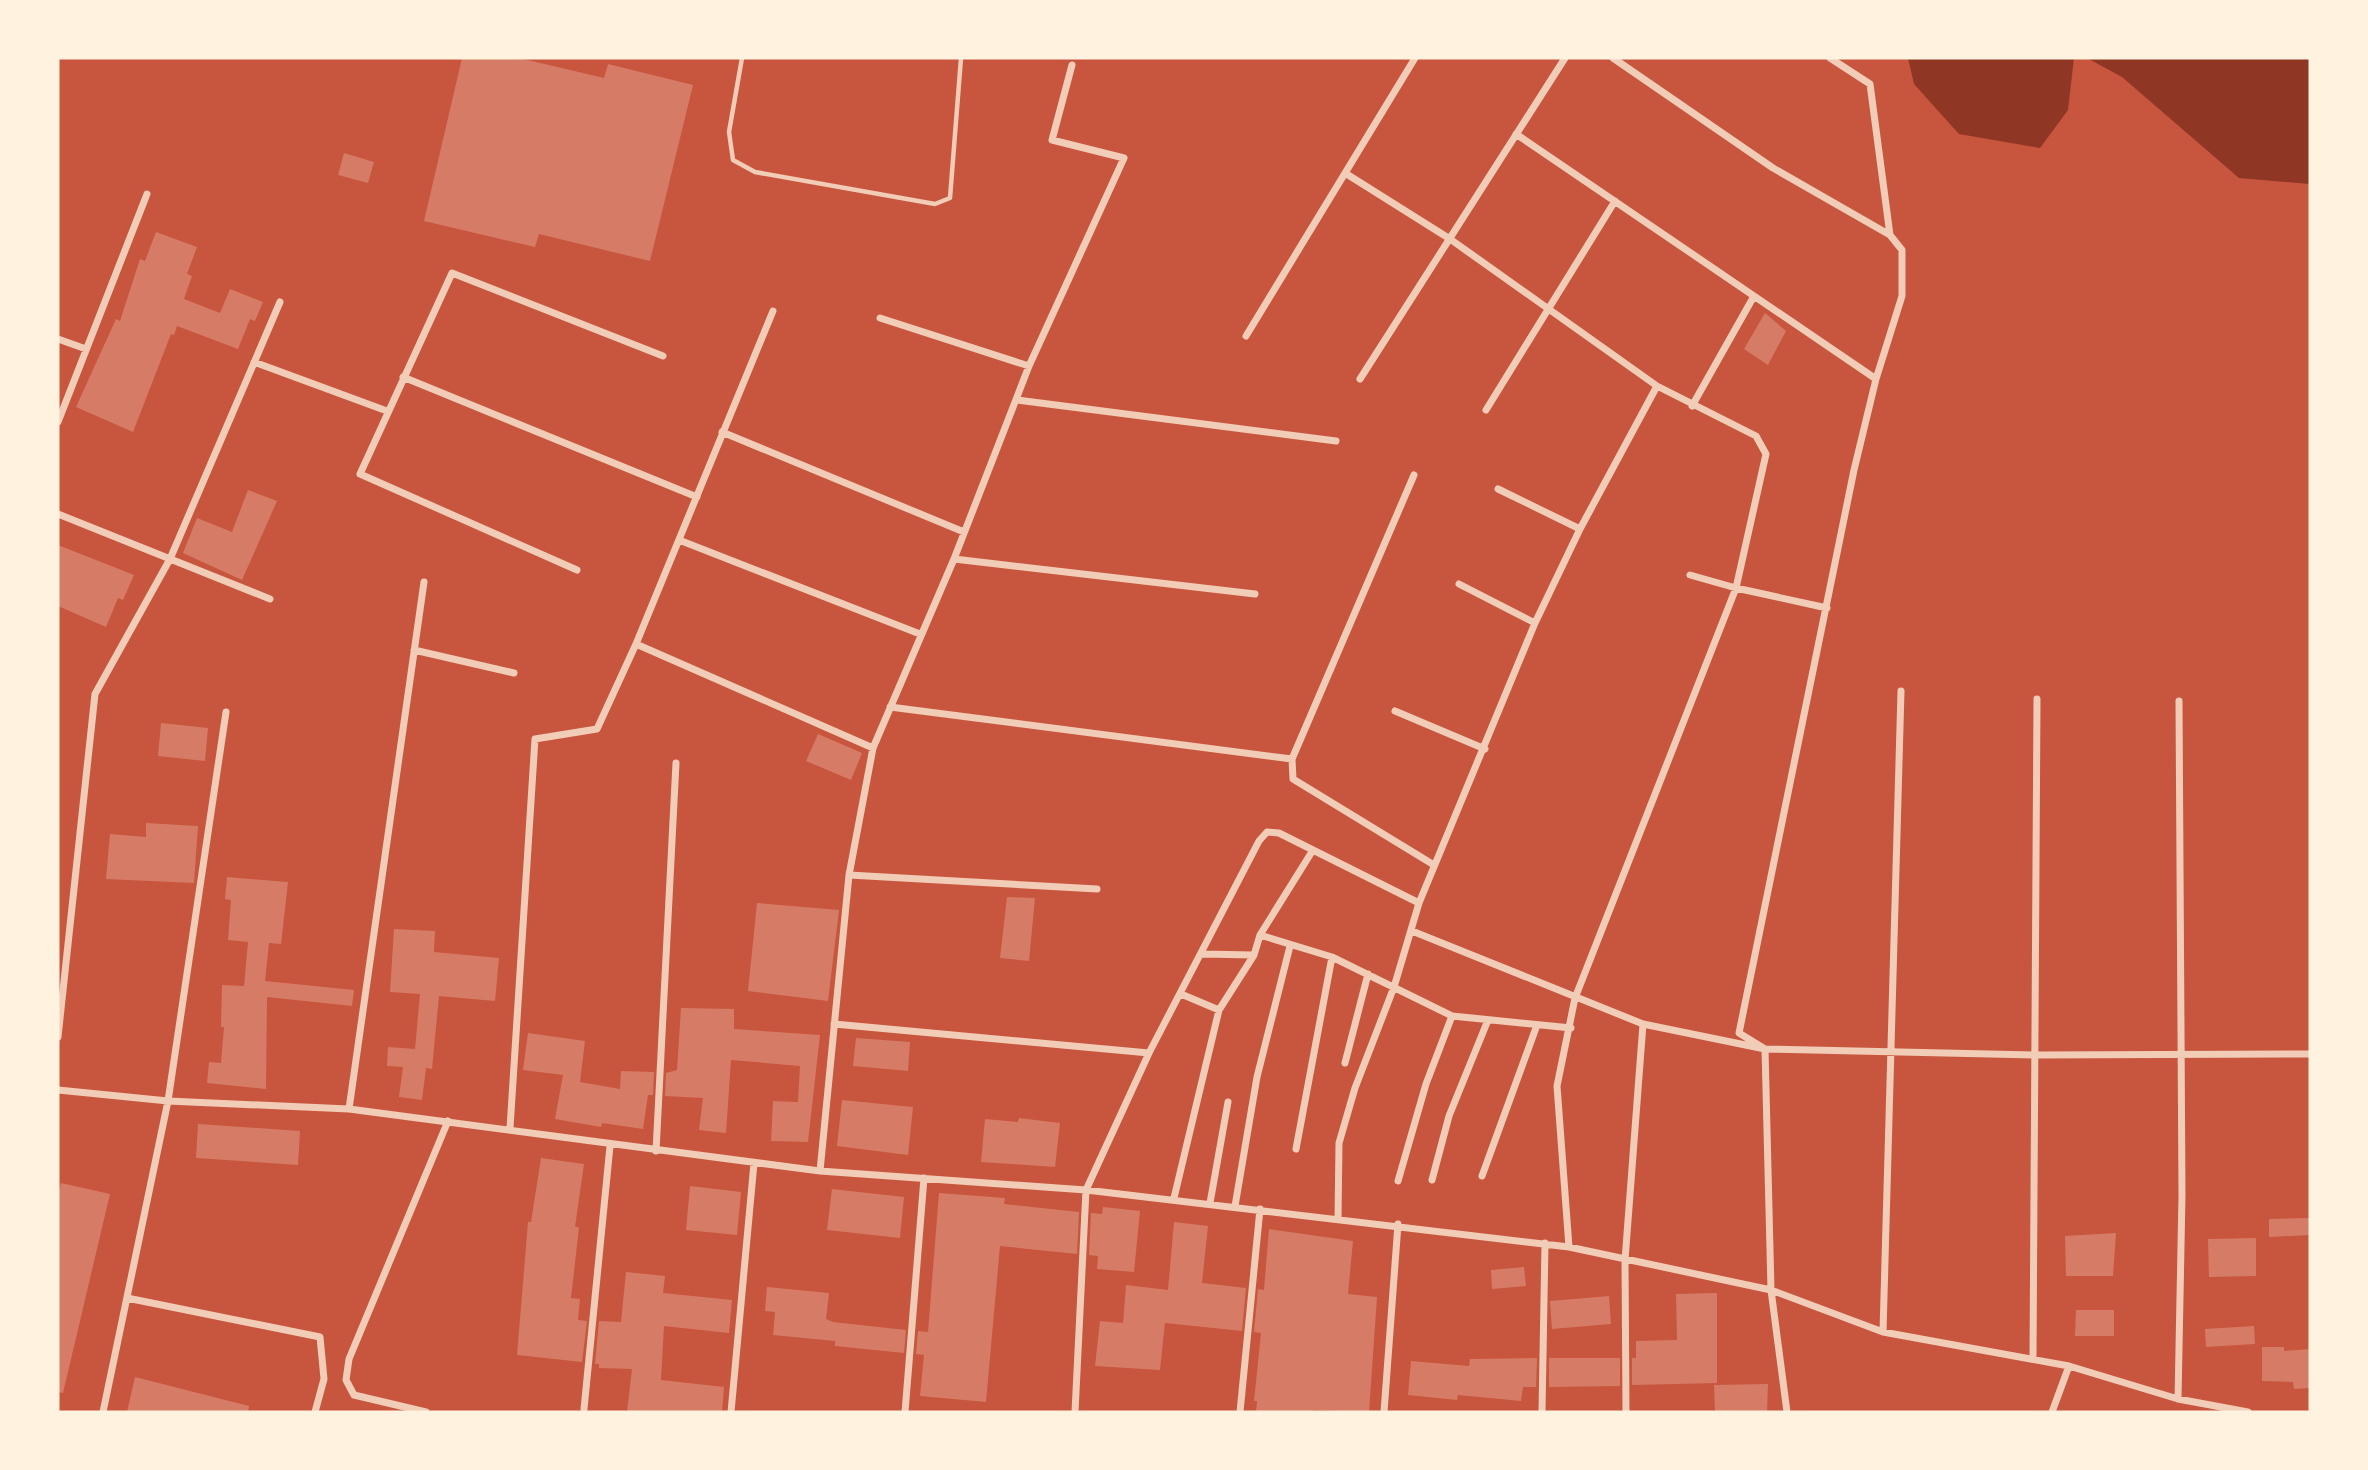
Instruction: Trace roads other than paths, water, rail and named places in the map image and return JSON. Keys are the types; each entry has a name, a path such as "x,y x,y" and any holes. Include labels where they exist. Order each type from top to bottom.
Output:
{"street":[{"path":"1245,336 1415,58"},
{"path":"1360,379 1565,58"},
{"path":"1613,58 1773,168 1890,235 1902,250 1902,296 1876,379 1854,470 1739,1033 1765,1049"},
{"path":"1830,58 1870,84 1890,235"},
{"path":"820,1171 849,875 873,748 954,559 1029,366 1124,159 1052,140 1072,65"},
{"path":"1517,134 1876,379"},
{"path":"1345,173 1450,239 1657,386 1756,436 1766,454 1736,589 1575,998 1558,1086 1569,1247"},
{"path":"58,422 148,194"},
{"path":"1486,410 1615,201"},
{"path":"577,570 360,474 452,272 663,356"},
{"path":"1692,406 1754,296"},
{"path":"58,1037 95,694 170,559 280,302"},
{"path":"510,1128 536,739 597,729 636,644 773,311"},
{"path":"880,318 1029,366"},
{"path":"58,339 86,349"},
{"path":"254,362 387,411"},
{"path":"403,377 697,497"},
{"path":"1338,1219 1339,1143 1354,1088 1394,987 1419,903 1535,623 1580,529 1657,386"},
{"path":"1017,400 1336,441"},
{"path":"722,432 964,532"},
{"path":"1415,475 1292,758 1293,779 1434,865"},
{"path":"1498,489 1580,529"},
{"path":"58,514 270,599"},
{"path":"679,540 920,634"},
{"path":"954,559 1255,594"},
{"path":"1690,575 1736,589 1827,608"},
{"path":"349,1109 424,582"},
{"path":"1459,584 1535,623"},
{"path":"636,644 873,748"},
{"path":"414,650 514,673"},
{"path":"1883,1332 1901,691"},
{"path":"2033,1359 2036,699"},
{"path":"2178,1399 2181,1054 2179,701"},
{"path":"890,707 1292,758"},
{"path":"1395,711 1485,749"},
{"path":"103,1412 168,1101 226,712"},
{"path":"656,1151 676,763"},
{"path":"1075,1412 1086,1189 1149,1054 1259,841 1266,832 1279,833 1419,903"},
{"path":"1174,1198 1219,1010 1254,955 1260,935 1313,850"},
{"path":"849,875 1097,889"},
{"path":"1412,931 1643,1024 1765,1049 2036,1055 2310,1054"},
{"path":"1260,935 1332,957 1452,1016 1571,1028"},
{"path":"1236,1206 1257,1077 1290,946"},
{"path":"1202,954 1254,955"},
{"path":"1296,1149 1332,957"},
{"path":"1345,1063 1368,974"},
{"path":"1181,994 1219,1010"},
{"path":"1398,1181 1426,1084 1452,1016"},
{"path":"1432,1180 1449,1116 1488,1020"},
{"path":"834,1024 1149,1054"},
{"path":"1626,1412 1625,1260 1643,1024"},
{"path":"1482,1176 1537,1025"},
{"path":"1765,1049 1771,1290 1787,1412"},
{"path":"58,1090 168,1101 349,1109 510,1128 610,1146 820,1171 1086,1189 1545,1243 1771,1290 1883,1332 2069,1366 2178,1399 2248,1412"},
{"path":"1210,1203 1228,1102"},
{"path":"426,1412 354,1395 346,1380 349,1359 448,1121"},
{"path":"584,1409 610,1146"},
{"path":"731,1412 754,1163"},
{"path":"905,1412 924,1178"},
{"path":"1240,1412 1260,1209"},
{"path":"1384,1412 1398,1224"},
{"path":"1542,1412 1545,1243"},
{"path":"127,1298 320,1336 324,1379 315,1412"},
{"path":"2052,1412 2069,1366"}],"lane":[{"path":"742,58 729,132 733,160 755,172 935,204 950,198 961,58"}]}
